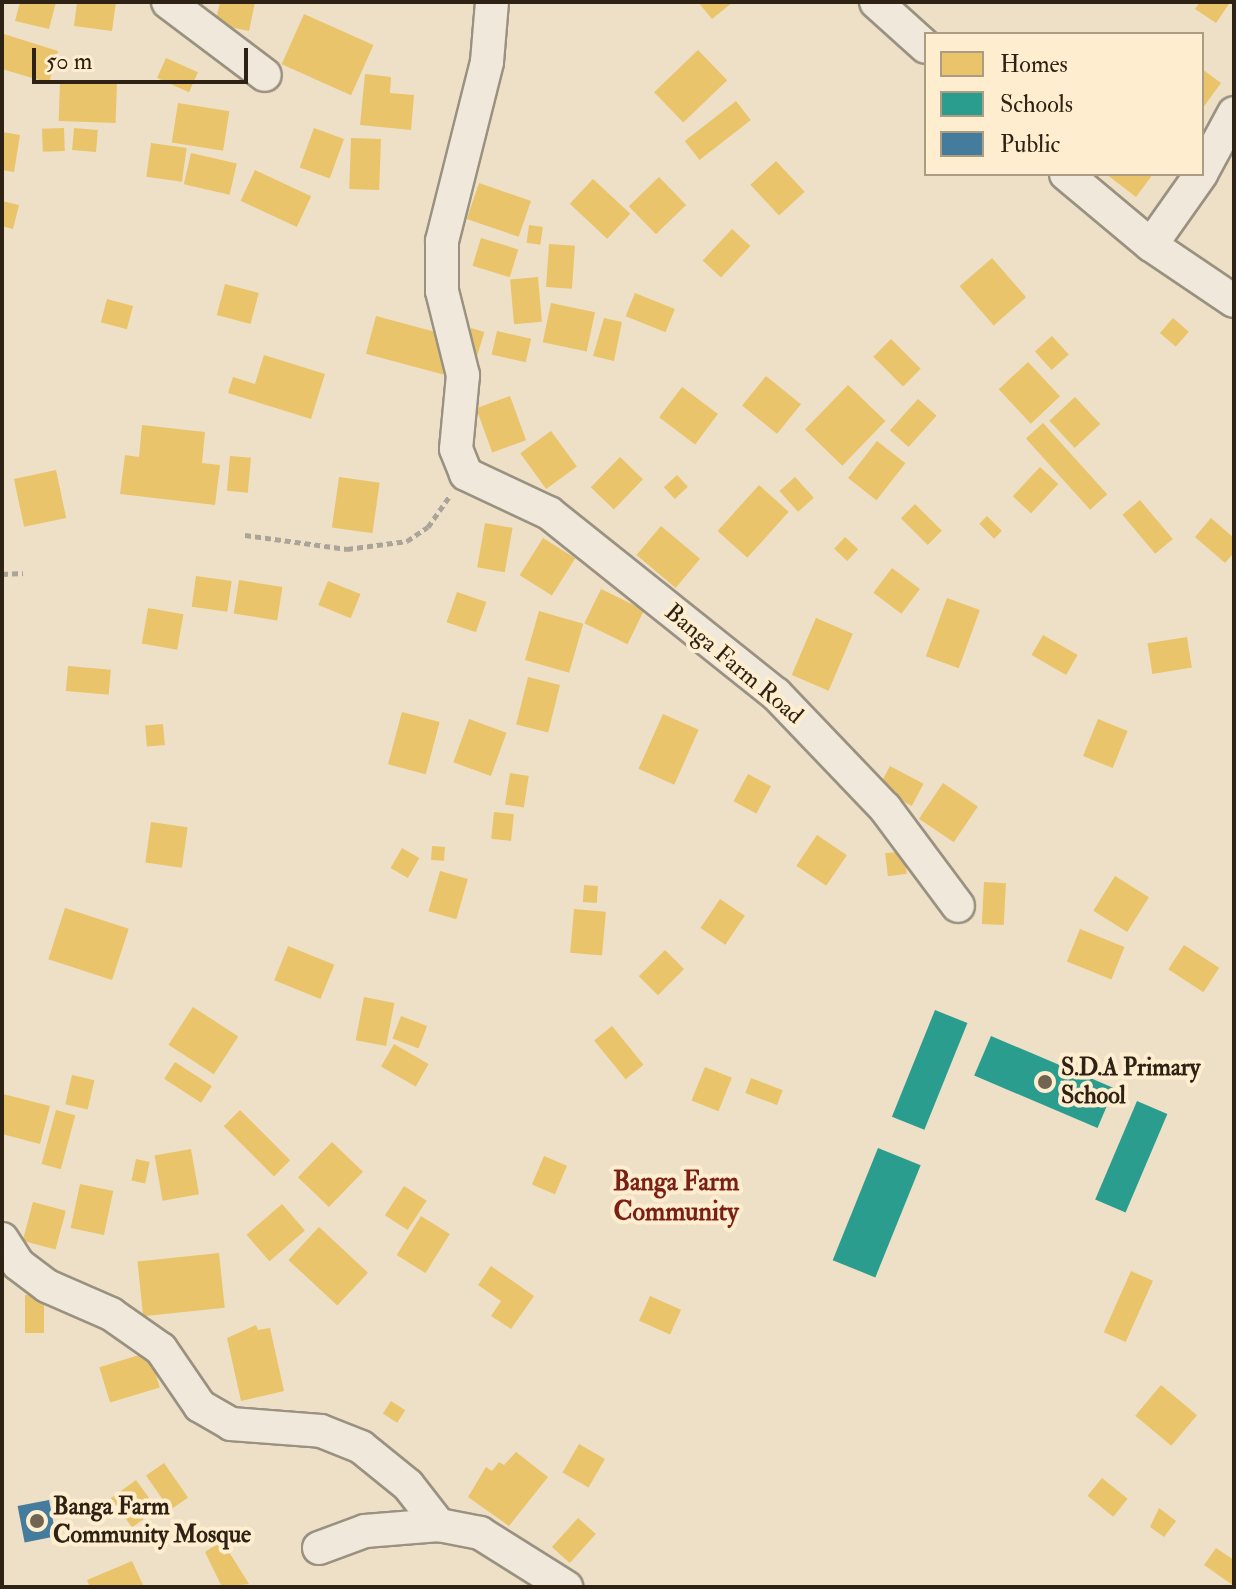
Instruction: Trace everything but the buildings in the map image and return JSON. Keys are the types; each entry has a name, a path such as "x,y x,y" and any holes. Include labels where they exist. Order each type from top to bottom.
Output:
{"street":[{"path":"168,2 265,75"},
{"path":"466,474 456,449 463,375 442,291 442,241 487,62 492,2"},
{"path":"876,2 924,45"},
{"path":"1204,168 1234,113"},
{"path":"1068,176 1151,245 1234,301"},
{"path":"1151,245 1199,176"},
{"name":"Banga Farm Road","path":"466,474 549,513 776,694 885,808 958,906"},
{"path":"2,1239 18,1264 47,1286 111,1314 161,1349 200,1406 231,1424 321,1431 361,1447 408,1485 439,1525"},
{"path":"319,1548 365,1531 439,1525 480,1533 566,1587"}],"path":[{"path":"245,535 347,549 407,541 428,527 466,474"},
{"path":"2,574 23,573"}],"place":[{"name":"S.D.A Primary School","path":"1045,1082"},
{"name":"Banga Farm Community Mosque","path":"37,1521"}],"district":[{"name":"Banga Farm Community","path":"676,1198"}]}
